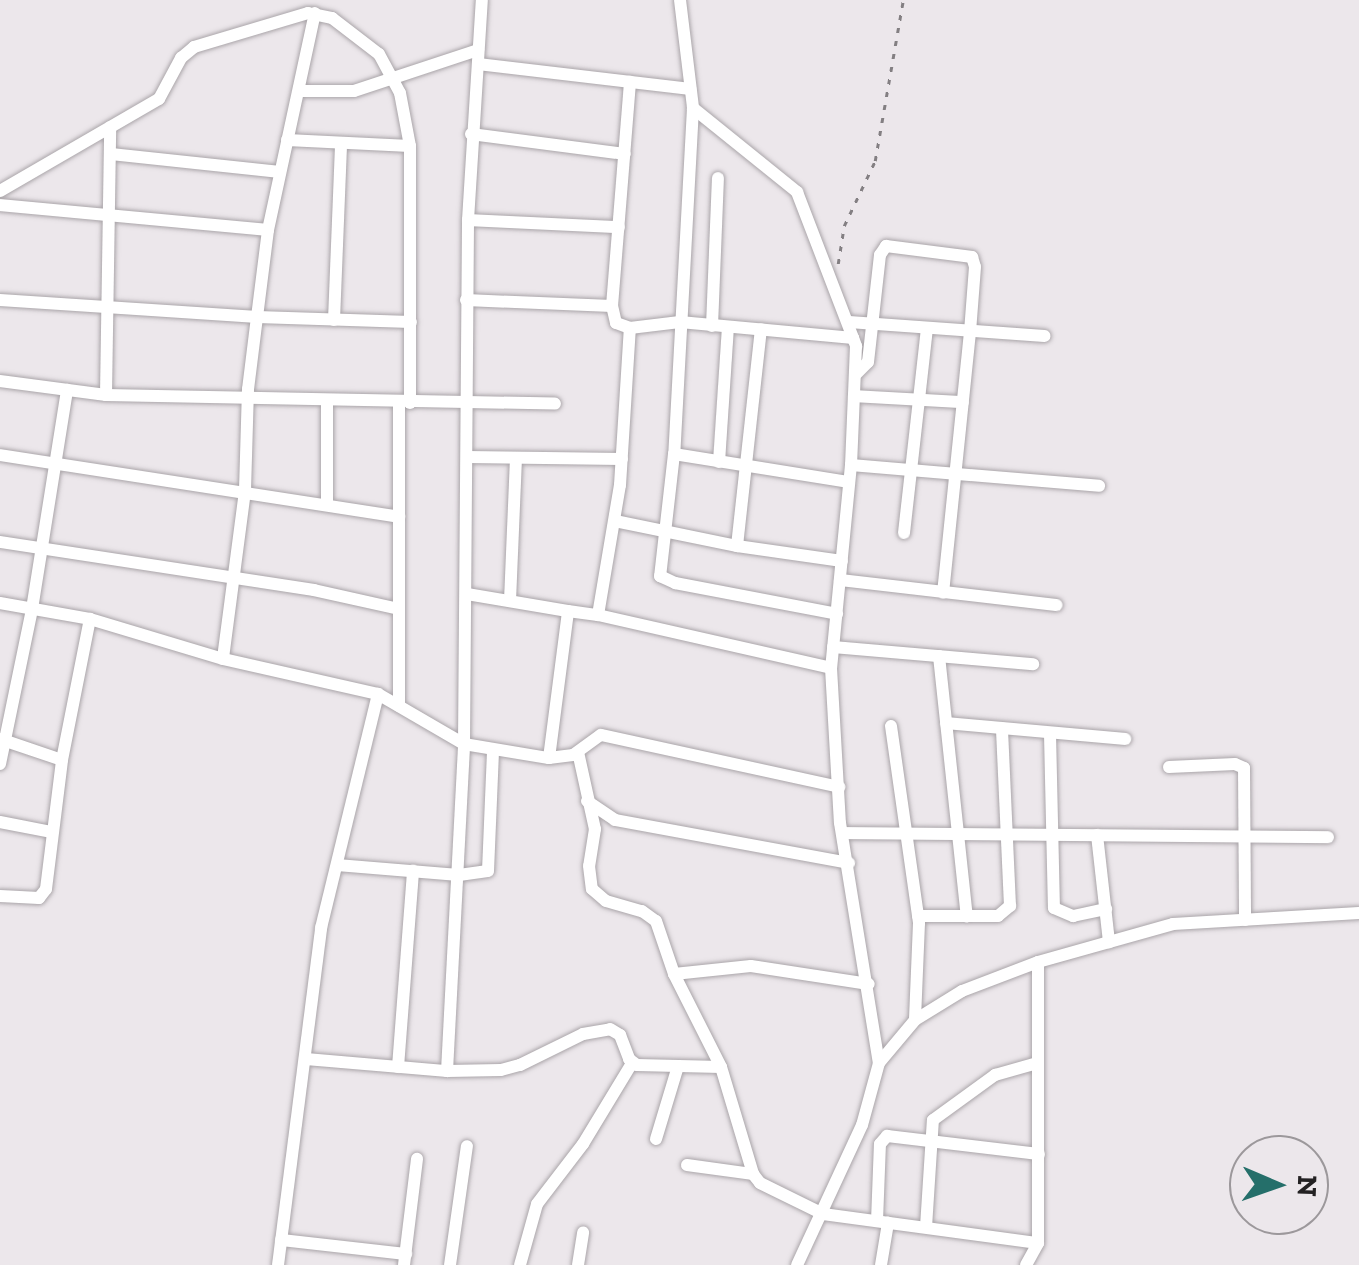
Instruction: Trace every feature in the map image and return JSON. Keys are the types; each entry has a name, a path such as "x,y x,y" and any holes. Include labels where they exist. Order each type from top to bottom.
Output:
{"street":[{"path":"0,191 158,99 181,58 194,47 320,14 334,0"},
{"path":"447,1071 464,744 468,220 482,0"},
{"path":"680,0 693,108 674,454 659,570 666,580 837,614"},
{"path":"320,14 374,49 400,94 410,146 411,322 399,517 398,706"},
{"path":"223,660 246,492 248,400 268,230 320,14"},
{"path":"300,91 354,91 392,77 478,57 690,89"},
{"path":"630,82 612,306 616,323 630,328 680,322 852,338"},
{"path":"693,108 798,192 852,338 850,464 831,668 843,833 879,1062 862,1126 797,1265"},
{"path":"106,395 110,128"},
{"path":"471,134 625,154"},
{"path":"288,140 410,146"},
{"path":"334,320 342,143"},
{"path":"111,154 280,172"},
{"path":"712,326 718,178"},
{"path":"0,205 268,230"},
{"path":"468,220 619,227"},
{"path":"854,375 868,362 880,256 892,244 972,257 975,268 970,332 944,593"},
{"path":"0,300 257,317 411,322"},
{"path":"466,300 612,306"},
{"path":"849,322 1046,336"},
{"path":"598,615 622,459 630,328"},
{"path":"719,462 728,328"},
{"path":"904,532 927,328"},
{"path":"737,546 761,329"},
{"path":"0,381 106,395 327,403 555,404"},
{"path":"0,764 43,549 67,390"},
{"path":"854,396 962,402"},
{"path":"326,504 327,403"},
{"path":"674,454 848,482"},
{"path":"0,455 399,517"},
{"path":"467,457 622,459"},
{"path":"510,602 516,458"},
{"path":"850,464 1100,486"},
{"path":"615,520 737,546 842,560"},
{"path":"0,542 399,610"},
{"path":"840,580 1057,605"},
{"path":"466,594 598,615 831,668"},
{"path":"0,604 90,620 223,660 378,694 464,744 549,758 578,752 601,735 839,788"},
{"path":"549,758 568,611"},
{"path":"0,896 43,896 62,760 90,620"},
{"path":"833,647 1033,664"},
{"path":"939,656 967,916"},
{"path":"278,1265 321,928 378,694"},
{"path":"946,724 1125,738"},
{"path":"890,726 918,916 915,1020"},
{"path":"918,916 1008,911 1002,728"},
{"path":"1050,734 1054,908 1072,916 1106,908"},
{"path":"2,740 62,760"},
{"path":"337,865 478,874 491,864 493,750"},
{"path":"578,752 595,829 588,866 592,888 606,902 650,914 674,974 721,1067 753,1174 760,1183 823,1214 1038,1243"},
{"path":"1169,768 1235,764 1244,768 1245,920"},
{"path":"587,801 615,820 849,862"},
{"path":"0,822 52,832"},
{"path":"843,833 1328,837"},
{"path":"1097,834 1110,942"},
{"path":"398,1066 414,871"},
{"path":"879,1062 915,1020 962,991 1038,962 1173,924 1359,913"},
{"path":"1026,1265 1038,1243 1038,962"},
{"path":"674,974 743,966 791,969 839,982 868,984"},
{"path":"306,1059 447,1071 511,1068 582,1034 610,1029 620,1035 632,1063"},
{"path":"632,1063 721,1067"},
{"path":"520,1265 537,1204 583,1144 632,1063"},
{"path":"926,1227 933,1120 1001,1072 1037,1064"},
{"path":"656,1139 678,1066"},
{"path":"881,1265 883,1138 1039,1154"},
{"path":"450,1265 466,1146"},
{"path":"281,1240 405,1260 417,1159"},
{"path":"687,1165 753,1174"},
{"path":"578,1265 583,1232"}],"path":[{"path":"835,286 844,226 875,161 903,0"}]}
